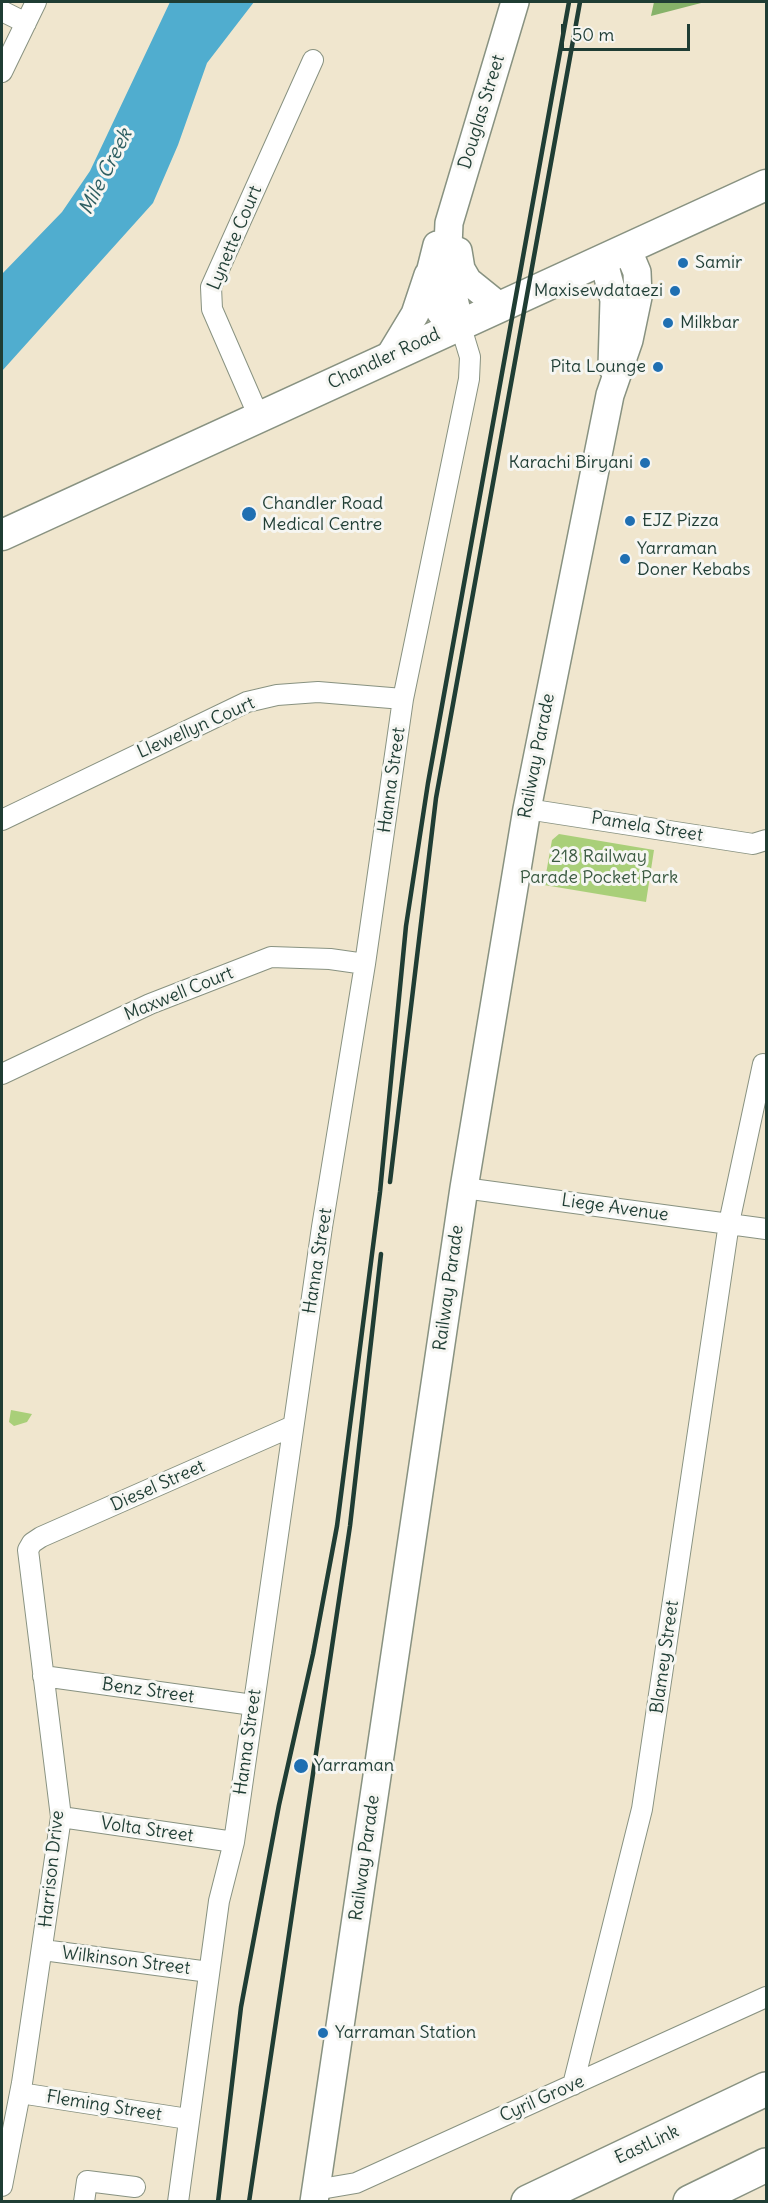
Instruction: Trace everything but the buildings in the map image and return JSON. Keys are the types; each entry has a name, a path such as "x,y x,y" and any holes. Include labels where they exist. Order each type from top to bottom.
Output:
{"highway":[{"name":"EastLink","path":"528,2202 766,2089"},
{"path":"690,2202 766,2165"}],"main road":[{"name":"Douglas Street","path":"460,324 441,313 432,300 429,286 431,265 451,217 515,2"},
{"name":"Chandler Road","path":"2,535 766,185"},
{"name":"Douglas Street","path":"451,217 447,270 460,324"},
{"path":"451,217 461,269 474,288 499,306"},
{"name":"Railway Parade","path":"315,2196 464,1188 527,809 613,380 615,253"},
{"path":"388,357 415,314 431,265"}],"street":[{"path":"2,72 36,2"},
{"path":"2,11 26,23"},
{"name":"Lynette Court","path":"259,417 212,309 211,287 314,60"},
{"name":"Hanna Street","path":"177,2202 219,1901 234,1842 322,1227 366,964 403,699 469,379 470,352 460,324"},
{"name":"Llewellyn Court","path":"2,820 247,702 277,695 318,692 403,699"},
{"name":"Pamela Street","path":"527,809 753,844 766,840"},
{"name":"Maxwell Court","path":"2,1074 150,1004 271,957 330,959 366,964"},
{"name":"Blamey Street","path":"573,2085 642,1809 729,1223 763,1064"},
{"name":"Liege Avenue","path":"464,1188 766,1229"},
{"name":"Diesel Street","path":"28,1550 32,1543 41,1537 293,1426"},
{"name":"Harrison Drive","path":"2,2186 20,2093 43,1950 61,1817 28,1550"},
{"name":"Benz Street","path":"43,1676 253,1706"},
{"name":"Volta Street","path":"61,1817 234,1842"},
{"name":"Wilkinson Street","path":"43,1950 209,1971"},
{"name":"Cyril Grove","path":"315,2196 356,2183 766,1997"},
{"name":"Fleming Street","path":"20,2093 188,2119"},
{"path":"84,2202 87,2181 135,2187"}],"green space":[{"path":"654,2 705,2 651,16"},
{"name":"218 Railway Parade Pocket Park","path":"559,834 654,850 646,902 544,885 552,840"},
{"path":"11,1410 32,1414 27,1422 14,1426 9,1422"}],"water":[{"name":"Mile Creek","path":"170,2 254,2 207,63 178,145 153,203 2,371 2,274 62,212 90,171"}],"railway":[{"path":"218,2202 241,2007 279,1805 313,1654 337,1526 380,1192 406,926 428,783 569,2"},
{"path":"390,1182 436,798 580,2"},
{"path":"249,2202 350,1526 381,1254"}],"place":[{"name":"Samir","path":"683,263"},
{"name":"Maxisewdataezi","path":"675,291"},
{"name":"Milkbar","path":"668,323"},
{"name":"Pita Lounge","path":"658,367"},
{"name":"Karachi Biryani","path":"645,463"},
{"name":"Chandler Road Medical Centre","path":"249,514"},
{"name":"EJZ Pizza","path":"630,521"},
{"name":"Yarraman Doner Kebabs","path":"625,559"},
{"name":"Yarraman","path":"301,1766"},
{"name":"Yarraman Station","path":"323,2033"}]}
